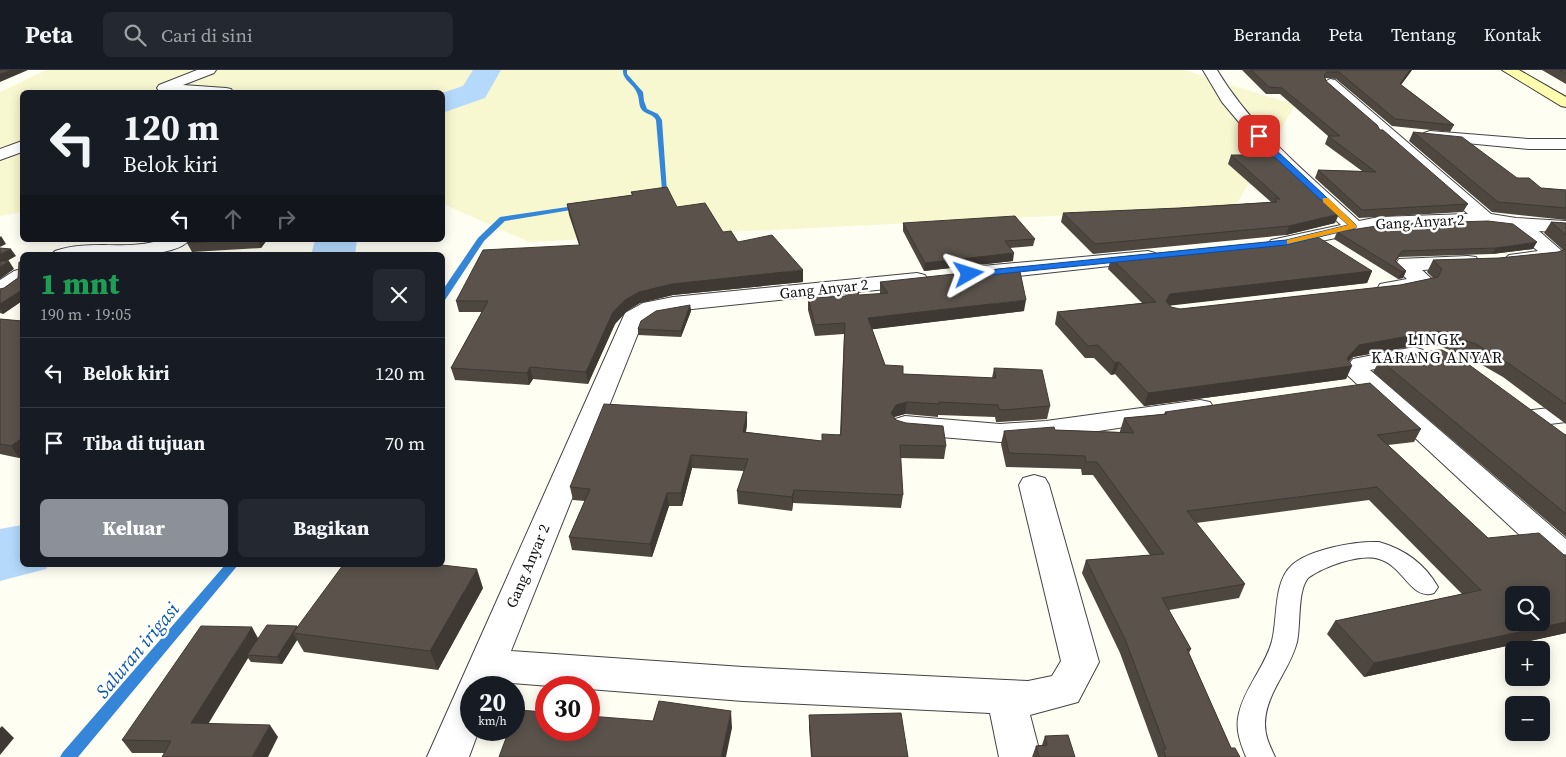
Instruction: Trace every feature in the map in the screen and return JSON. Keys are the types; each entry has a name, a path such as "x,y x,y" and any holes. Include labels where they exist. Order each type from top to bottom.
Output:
{"street":[{"path":"166,89 209,70"},
{"path":"1210,70 1227,99 1270,148 1353,226"},
{"path":"1509,70 1566,103"},
{"path":"1330,83 1383,132 1485,218"},
{"path":"166,89 186,90"},
{"path":"1383,132 1474,141 1566,144"},
{"path":"0,155 20,147"},
{"name":"Gang Anyar 2","path":"1256,246 1286,243 1353,226 1386,222 1485,218 1516,224 1566,227"},
{"path":"1369,283 1394,288 1422,283 1423,281 1405,267 1407,264 1488,262 1551,255 1552,251 1549,248 1516,224"},
{"path":"1311,236 1335,251"},
{"path":"73,252 80,250 106,252 160,248 174,242"},
{"name":"Gang Anyar 2","path":"482,676 628,326 640,312 656,306 673,304 1167,255"},
{"path":"0,290 20,277"},
{"path":"1439,354 1419,354 1362,364 1356,371 1357,383 1566,558"},
{"path":"905,425 1000,433 1046,430 1225,405"},
{"path":"1566,414 1526,411 1566,440"},
{"path":"525,677 743,684 1006,698 1028,698 1064,690 1080,662 1034,485"},
{"path":"1006,698 1020,757"},
{"path":"448,757 460,728"}],"lane":[{"path":"1262,757 1252,737 1253,706 1281,652 1288,630 1290,601 1296,576 1310,564 1334,556 1379,550 1403,562 1426,587"}],"green space":[{"path":"46,70 1184,70 1295,105 1235,207 529,242 445,205 445,90 20,90 20,212 0,216 0,92"}],"building":[{"path":"0,70 11,70 0,74"},
{"path":"1251,70 1410,70 1400,84 1454,125 1395,119 1339,72 1327,72 1324,75 1326,81 1377,125 1380,130 1383,130 1468,204 1362,210 1318,170 1376,172 1328,136 1340,136 1282,88 1269,87"},
{"path":"1413,132 1462,137 1517,178 1529,178 1541,188 1566,190 1566,208 1498,202"},
{"path":"1231,155 1271,155 1288,168 1291,168 1339,214 1289,226 1095,244 1063,213 1277,202 1274,199 1280,199"},
{"path":"667,187 677,207 705,203 723,232 731,231 738,242 772,235 803,270 672,284 639,292 625,300 613,312 586,372 530,367 527,373 451,368 488,301 456,301 483,250 580,245 567,204 633,195 631,192"},
{"path":"1015,216 1035,239 1005,241 1014,253 925,263 903,223"},
{"path":"1488,221 1513,224 1537,242 1496,248 1402,251 1395,261 1406,271 1402,272 1337,232 1390,224"},
{"path":"1551,222 1566,223 1566,235"},
{"path":"1313,234 1372,271 1170,294 1166,301 1171,307 1180,309 1400,285 1438,277 1442,269 1433,260 1499,258 1558,252 1566,249 1566,404 1511,365 1476,344 1437,331 1359,345 1347,358 1352,366 1148,393 1119,362 1115,363 1098,345 1088,346 1057,312 1156,302 1111,258 1291,240"},
{"path":"0,248 11,249 0,254"},
{"path":"0,261 9,261 0,267"},
{"path":"20,262 20,291 0,304 0,289 18,278"},
{"path":"1019,267 1026,300 868,318 885,365 903,366 903,374 996,378 994,368 1042,370 1050,406 1003,410 999,409 998,405 939,402 939,404 907,402 896,405 891,413 896,420 906,423 943,426 946,446 900,445 903,495 794,490 792,497 737,491 748,459 691,455 681,493 667,493 650,544 569,537 590,489 570,487 604,404 747,412 743,432 822,441 822,434 841,435 845,323 815,325 808,298 846,296 846,284 855,283 859,295 888,293 880,282"},
{"path":"690,305 681,331 638,329 641,321 656,311"},
{"path":"0,319 20,321 20,439 11,446 0,444"},
{"path":"1442,350 1468,364 1566,435 1566,514 1380,360"},
{"path":"1370,383 1421,429 1377,435 1488,538 1539,533 1566,555 1566,622 1550,625 1550,586 1505,586 1505,631 1524,631 1374,663 1335,621 1481,590 1377,487 1187,511 1245,584 1162,598 1191,649 1187,649 1231,748 1235,748 1240,757 1166,757 1163,749 1166,749 1125,639 1086,560 1164,554 1097,462 1086,462 1085,456 1009,453 1004,431 1054,427 1055,430 1134,433 1124,418 1167,414 1165,412"},
{"path":"445,565 477,569 430,651 293,633 342,567 445,567"},
{"path":"267,625 297,626 277,657 247,655"},
{"path":"201,626 252,627 191,723 270,725 252,757 162,757 171,741 122,740"},
{"path":"659,701 731,711 721,757 499,757 505,741 525,741 525,711 535,711 535,741 600,741 600,717 653,721"},
{"path":"901,713 908,757 812,757 809,715"},
{"path":"1068,735 1075,757 1039,757 1036,746 1047,745 1045,736"}],"waterway":[{"path":"445,103 474,92 487,70"},
{"name":"Saluran irigasi","path":"625,70 625,74 640,92 645,110 656,115 659,120 665,191 657,193"},
{"name":"Saluran irigasi","path":"445,294 481,240 503,219 581,207"},
{"path":"334,252 336,242"},
{"path":"0,555 20,551"},
{"name":"Saluran irigasi","path":"68,757 230,567"}],"slow traffic":[{"path":"1290,242 1353,226 1325,200"}],"district":[{"name":"LINGK. KARANG ANYAR","path":"1437,348"}],"route":[{"path":"969,274 1286,243 1353,226 1259,136"}]}
